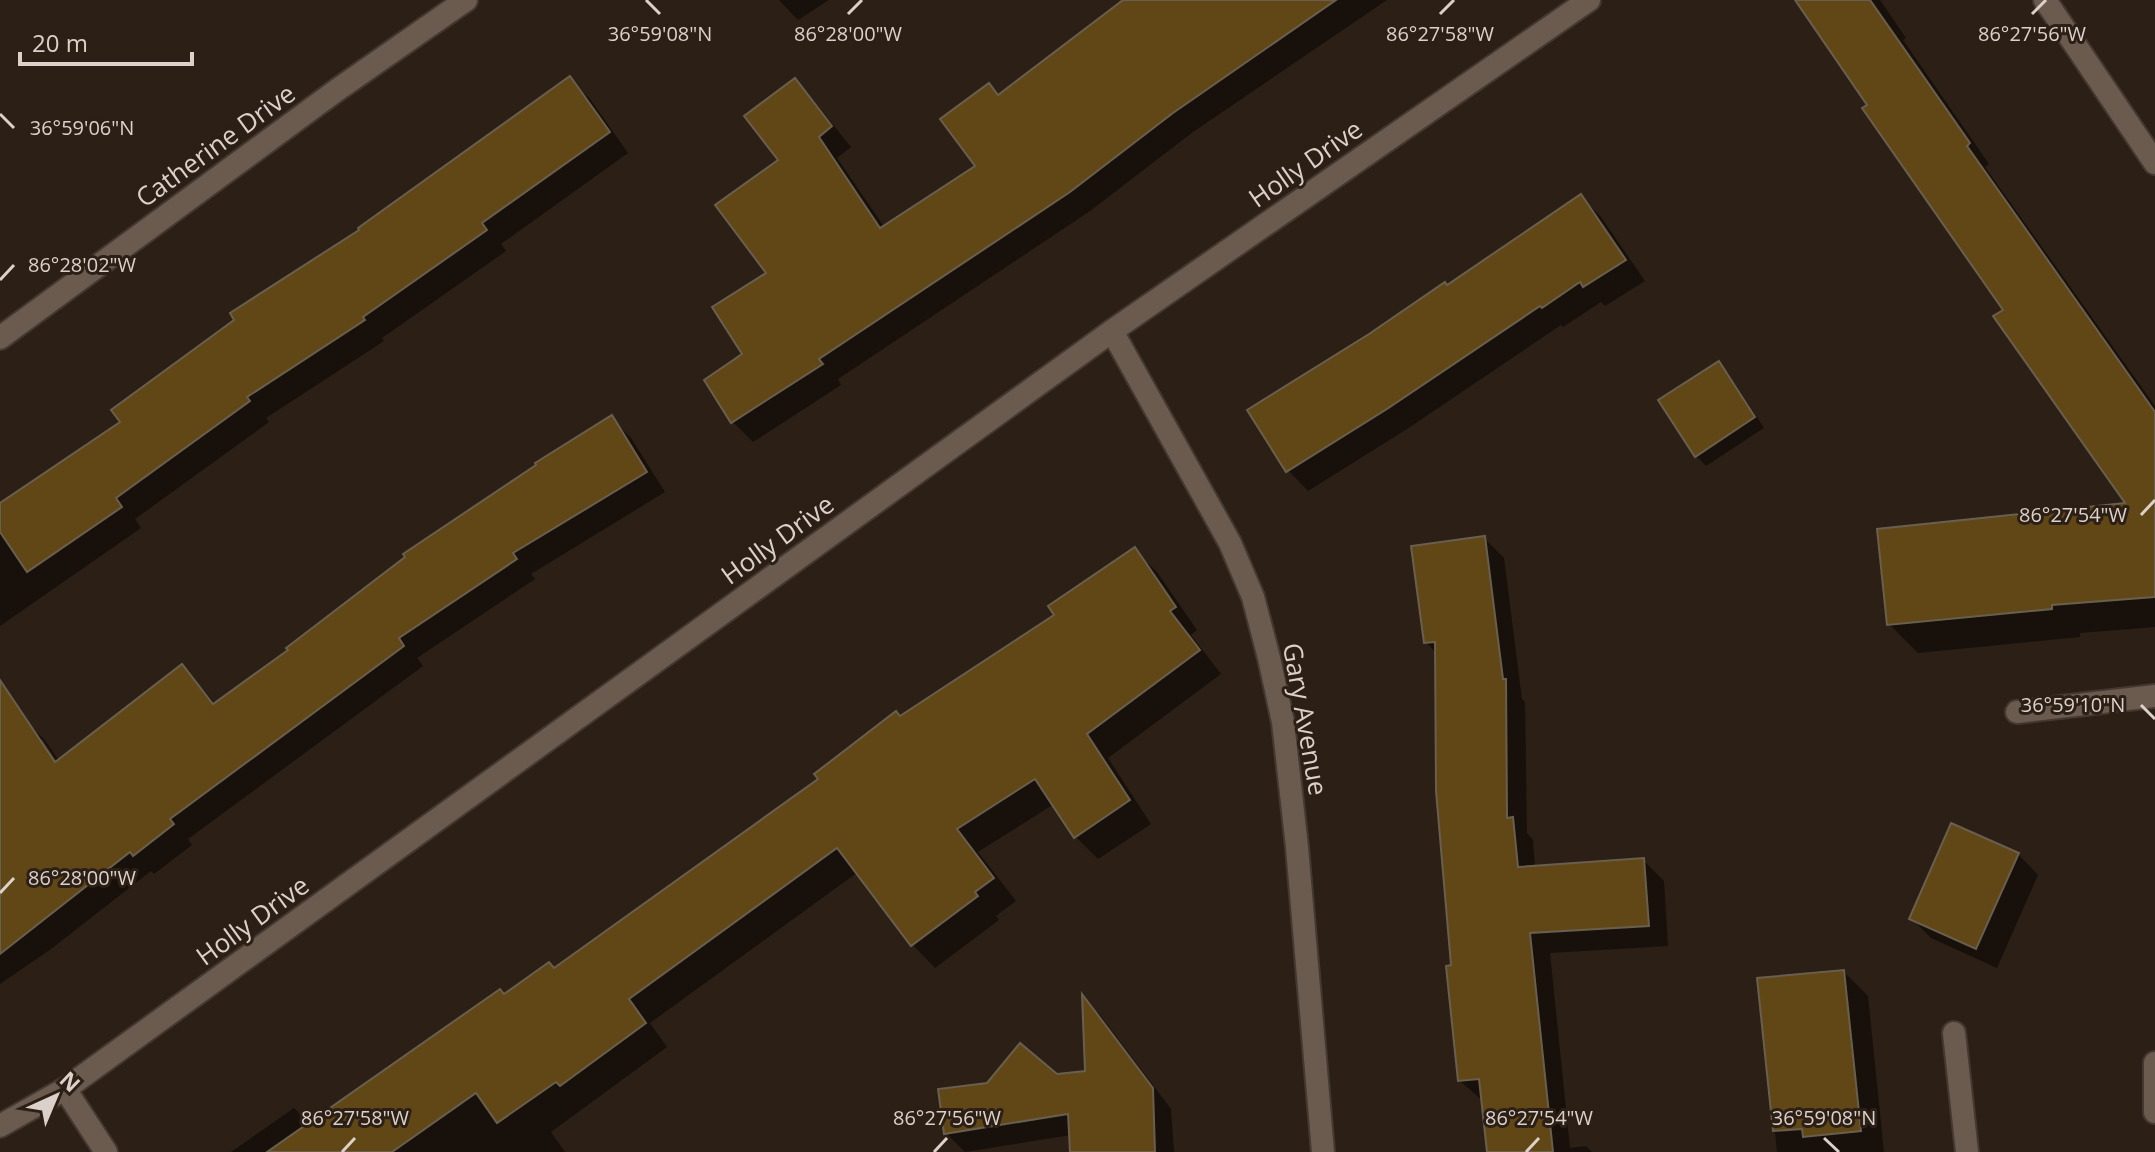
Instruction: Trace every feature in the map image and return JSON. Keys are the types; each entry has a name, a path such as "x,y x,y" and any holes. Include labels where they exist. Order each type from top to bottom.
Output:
{"street":[{"name":"Catherine Drive","path":"0,338 337,90 466,0"},
{"name":"Holly Drive","path":"0,1126 65,1089 1112,331 1589,0"},
{"path":"2045,0 2155,163"},
{"name":"Gary Avenue","path":"1112,331 1230,543 1253,597 1269,658 1283,722 1297,847 1323,1152"},
{"path":"2017,712 2155,696"},
{"path":"1954,1033 1967,1152"},
{"path":"2155,1063 2155,1112"},
{"path":"65,1089 106,1152"}],"building":[{"path":"1123,0 1336,0 1173,113 1070,192 819,359 823,364 731,423 704,380 742,354 712,307 766,273 715,205 778,160 744,116 795,78 832,126 819,137 880,228 975,166 940,119 989,83 998,95"},
{"path":"1795,0 1870,0 1970,143 1967,146 2155,412 2155,597 2052,605 2052,609 1887,625 1877,529 2125,503 1993,316 2003,310 1862,108 1867,105"},
{"path":"570,76 610,132 482,223 487,230 363,317 365,320 247,397 250,401 116,498 122,507 27,572 0,532 0,503 120,422 111,410 234,320 230,313 359,230"},
{"path":"1581,194 1626,260 1583,287 1580,282 1542,308 1540,306 1387,409 1286,472 1247,410 1369,334 1445,282 1447,285"},
{"path":"1719,361 1755,417 1695,457 1658,400"},
{"path":"612,415 647,472 513,553 517,559 399,638 404,646 170,819 174,824 133,856 130,852 0,954 0,680 55,762 182,664 213,704 288,650 286,648 405,557 403,554 535,463"},
{"path":"1485,536 1503,679 1506,679 1507,818 1513,817 1518,867 1644,858 1649,926 1530,933 1553,1152 1487,1152 1479,1079 1458,1081 1446,966 1451,965 1436,791 1435,642 1424,643 1411,546"},
{"path":"1135,547 1176,607 1170,611 1200,650 1087,734 1130,800 1074,838 1035,779 957,829 994,878 975,892 978,896 911,946 837,848 629,999 646,1023 560,1086 556,1082 497,1123 476,1093 392,1152 267,1152 500,989 504,994 549,962 554,968 818,779 814,774 896,711 900,716 1054,615 1048,606"},
{"path":"1951,823 2019,853 1976,949 1909,919"},
{"path":"1844,970 1861,1131 1803,1137 1802,1129 1773,1131 1757,978"},
{"path":"1082,994 1153,1088 1155,1152 1070,1152 1068,1114 944,1134 938,1089 987,1083 1020,1043 1057,1074 1085,1071"}]}
